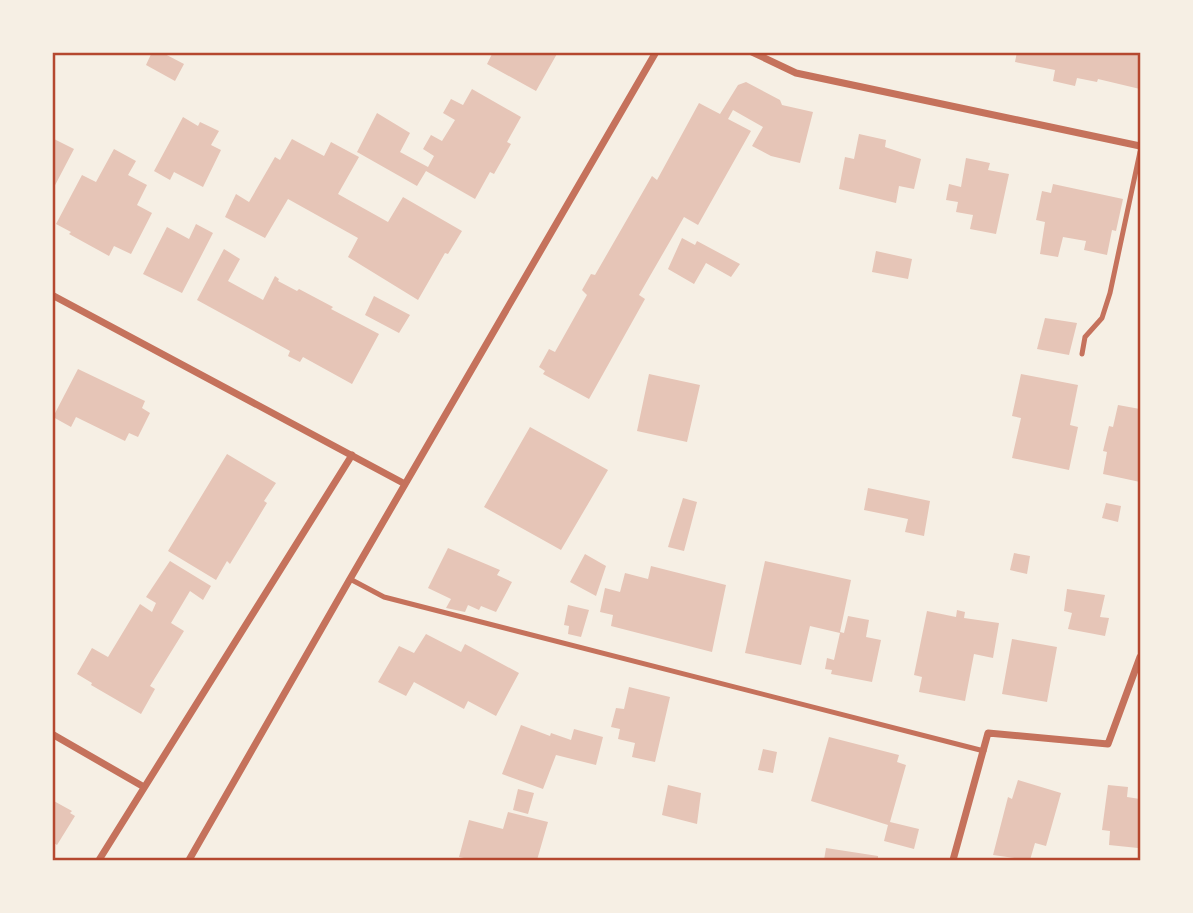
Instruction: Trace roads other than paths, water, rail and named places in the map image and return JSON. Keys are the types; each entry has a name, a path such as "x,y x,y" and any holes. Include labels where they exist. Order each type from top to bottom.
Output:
{"street":[{"path":"189,860 656,52"},
{"path":"752,52 796,74 1140,146"},
{"path":"52,295 405,484"},
{"path":"99,860 352,455"},
{"path":"953,860 989,733 1108,744 1140,657"},
{"path":"52,734 144,787"}],"lane":[{"path":"1082,354 1085,337 1102,318 1110,293 1140,152"},
{"path":"349,579 384,597 984,751"}]}
